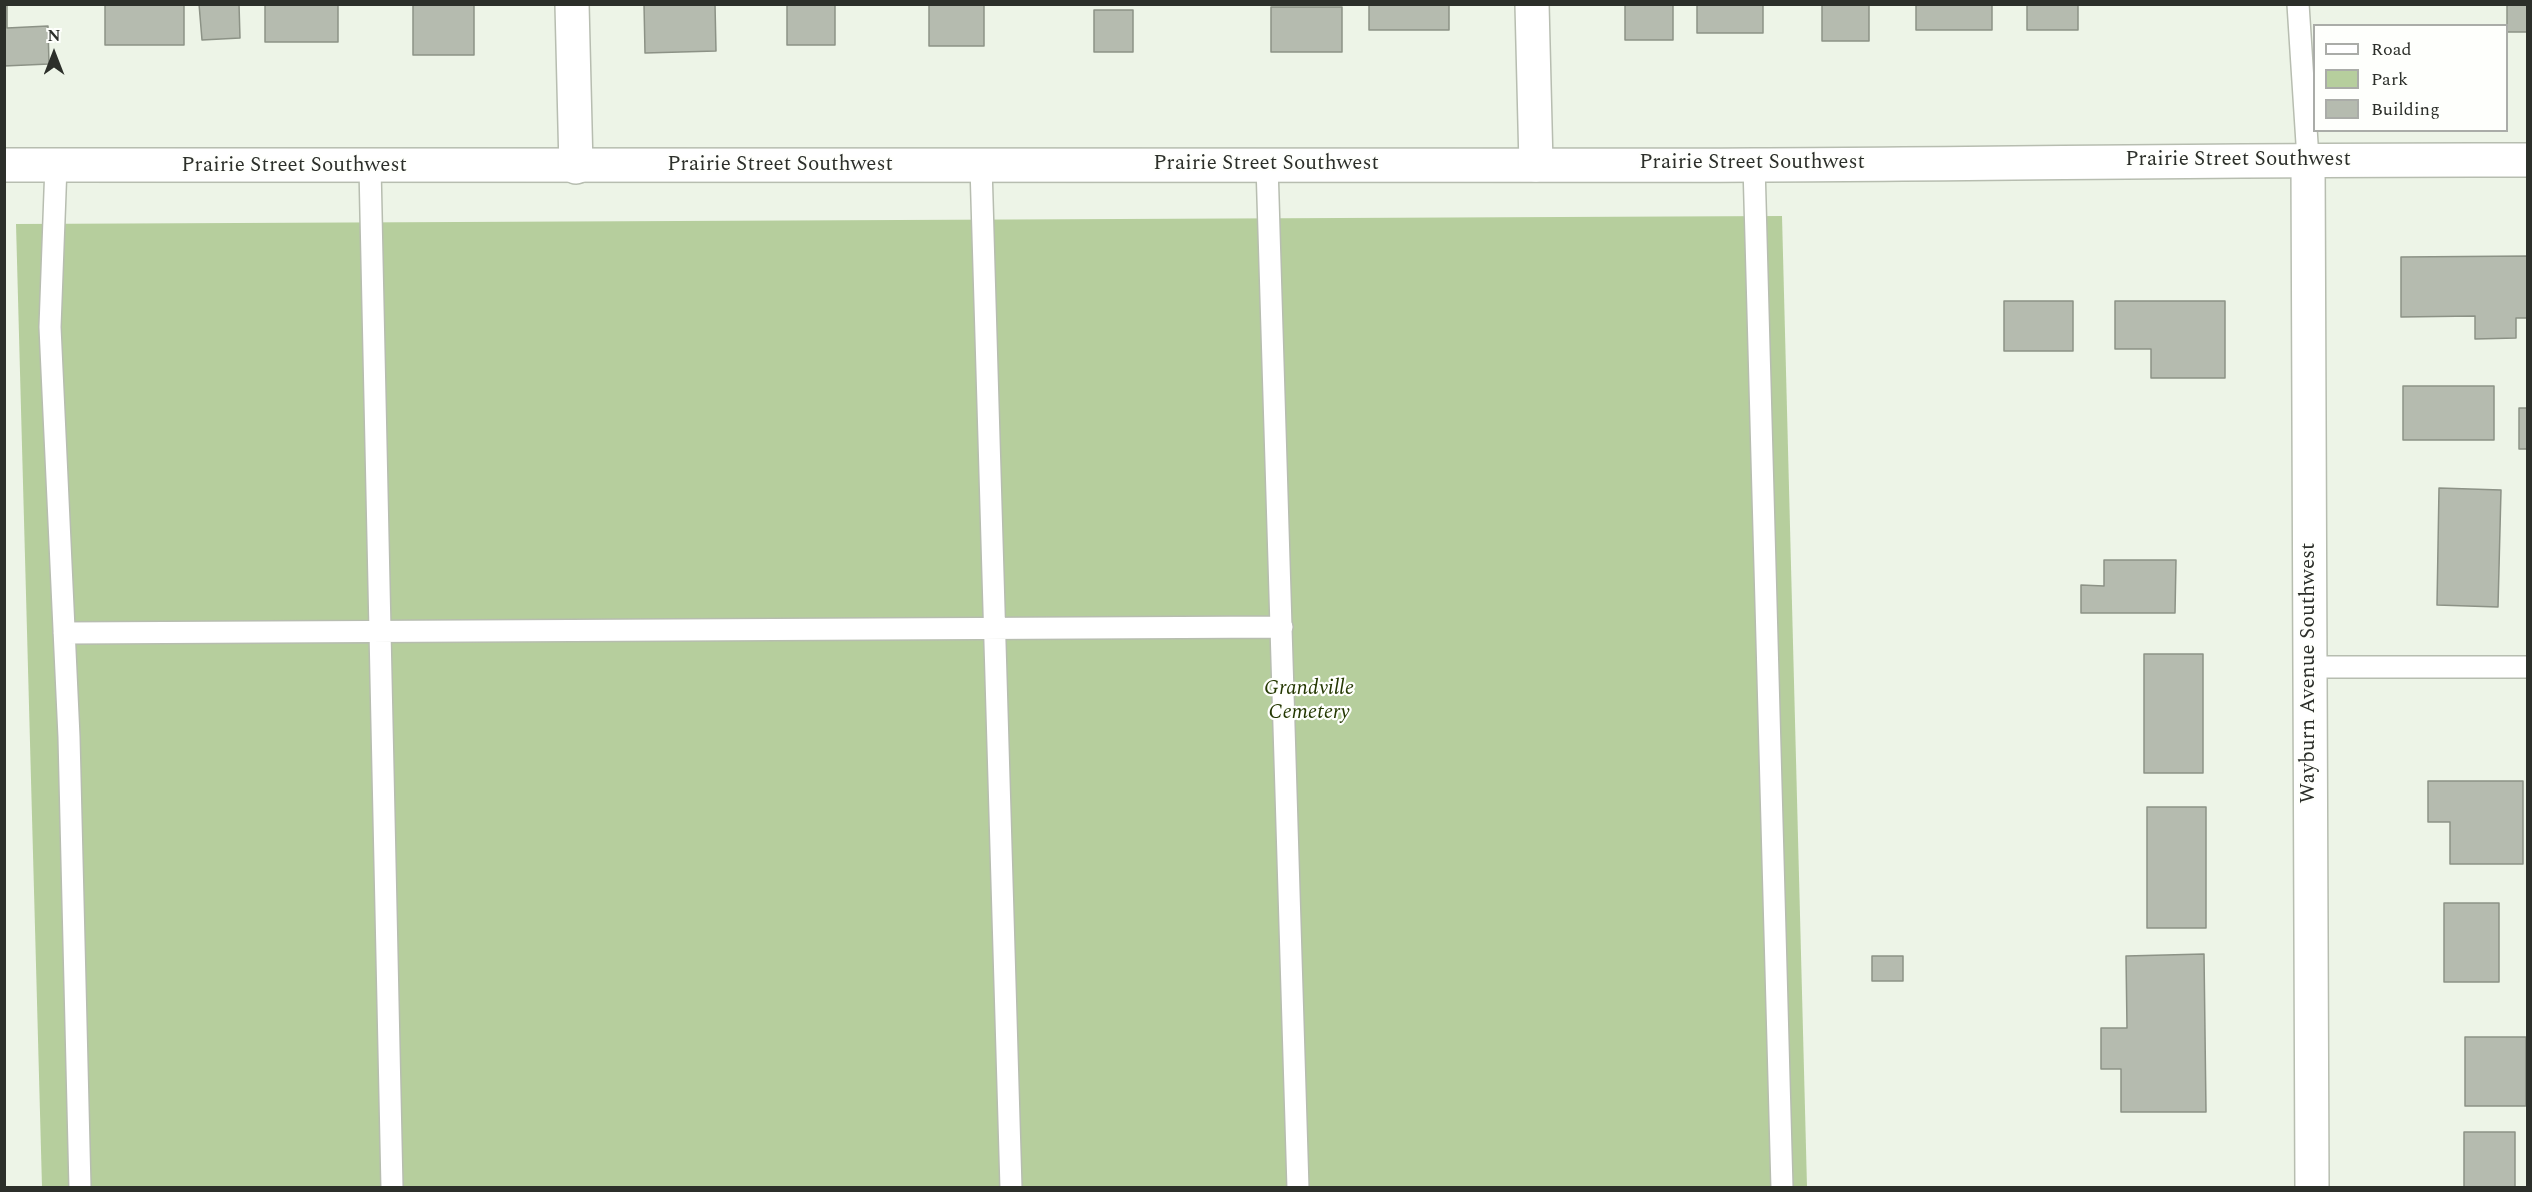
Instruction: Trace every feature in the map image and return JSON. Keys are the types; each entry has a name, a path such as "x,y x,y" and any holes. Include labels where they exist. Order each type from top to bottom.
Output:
{"street":[{"path":"572,4 576,167"},
{"path":"1532,4 1536,165"},
{"name":"Prairie Street Southwest","path":"4,165 576,167 1754,165 2308,159 2528,160"},
{"name":"Wayburn Avenue Southwest","path":"2308,159 2313,1188"}],"lane":[{"path":"2298,4 2308,159"},
{"path":"56,165 50,327 69,737 80,1188"},
{"path":"1268,165 1299,1188"},
{"path":"1754,165 1782,1188"},
{"path":"981,166 1011,1188"},
{"path":"370,167 392,1188"},
{"path":"64,633 1282,627"},
{"path":"2310,667 2528,667"}],"green space":[{"name":"Grandville Cemetery","path":"1782,216 1807,1187 42,1187 16,224"}],"building":[{"path":"4,4 7,4 7,28 48,26 49,64 4,66"},
{"path":"105,4 184,4 184,45 105,45"},
{"path":"199,4 239,4 240,38 202,40"},
{"path":"265,4 338,4 338,42 265,42"},
{"path":"413,4 474,4 474,55 413,55"},
{"path":"644,4 715,4 716,51 645,53"},
{"path":"787,4 835,4 835,45 787,45"},
{"path":"929,4 984,4 984,46 929,46"},
{"path":"1369,4 1449,4 1449,30 1369,30"},
{"path":"1625,4 1673,4 1673,40 1625,40"},
{"path":"1697,4 1763,4 1763,33 1697,33"},
{"path":"1822,4 1869,4 1869,41 1822,41"},
{"path":"1916,4 1992,4 1992,30 1916,30"},
{"path":"2027,4 2078,4 2078,30 2027,30"},
{"path":"2507,4 2528,4 2528,32 2508,32"},
{"path":"1271,7 1342,7 1342,52 1271,52"},
{"path":"1094,10 1133,10 1133,52 1094,52"},
{"path":"2528,256 2528,318 2516,318 2516,338 2475,339 2475,316 2401,317 2401,257"},
{"path":"2004,301 2073,301 2073,351 2004,351"},
{"path":"2115,301 2225,301 2225,378 2151,378 2151,349 2115,349"},
{"path":"2403,386 2494,386 2494,440 2403,440"},
{"path":"2519,408 2528,408 2528,449 2519,449"},
{"path":"2439,488 2501,490 2498,607 2437,605"},
{"path":"2104,560 2176,560 2175,613 2081,613 2081,585 2104,586"},
{"path":"2144,654 2203,654 2203,773 2144,773"},
{"path":"2428,781 2523,781 2523,864 2450,864 2450,822 2428,822"},
{"path":"2147,807 2206,807 2206,928 2147,928"},
{"path":"2444,903 2499,903 2499,982 2444,982"},
{"path":"2204,954 2206,1112 2121,1112 2121,1069 2101,1069 2101,1028 2127,1028 2126,956"},
{"path":"1872,956 1903,956 1903,981 1872,981"},
{"path":"2465,1037 2526,1037 2526,1106 2465,1106"},
{"path":"2464,1132 2515,1132 2515,1188 2464,1188"}]}
